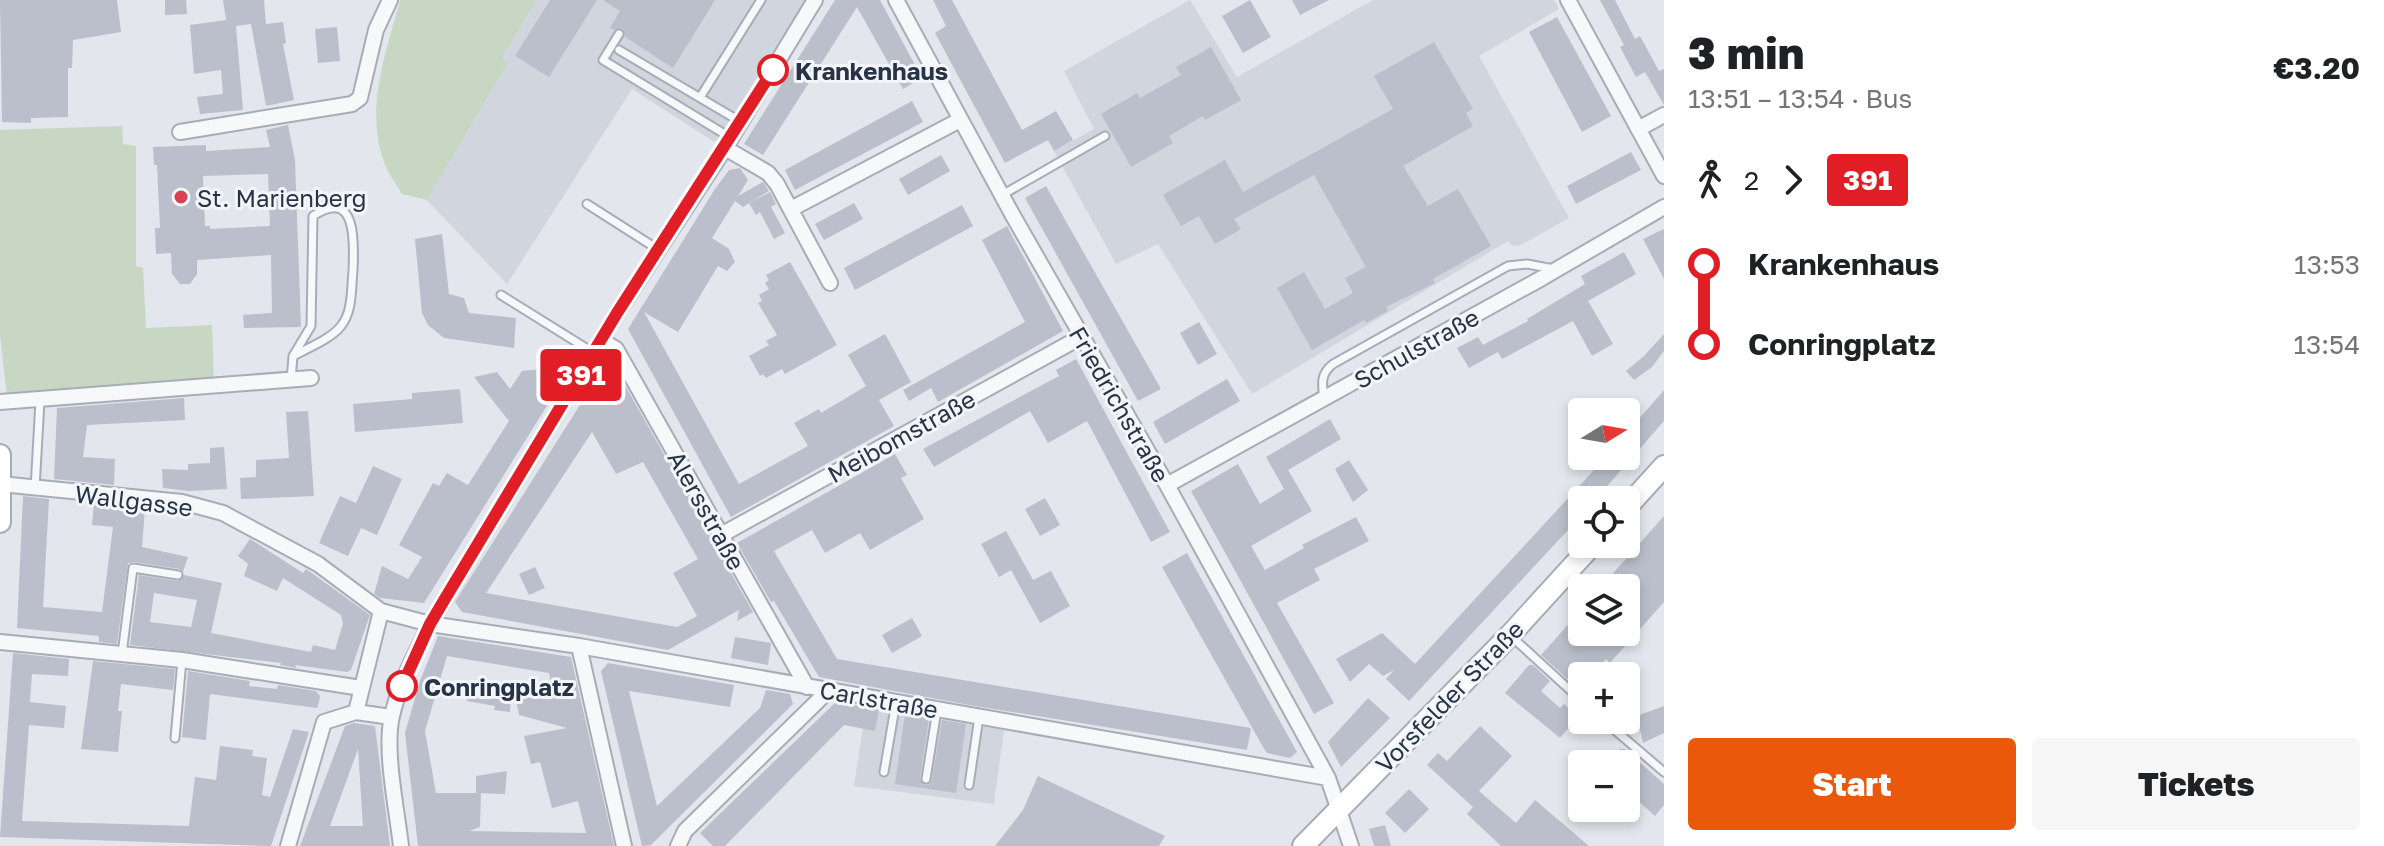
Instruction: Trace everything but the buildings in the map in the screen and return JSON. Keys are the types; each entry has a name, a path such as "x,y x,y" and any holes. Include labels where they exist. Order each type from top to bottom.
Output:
{"main road":[{"path":"0,455 0,522"},
{"path":"1640,493 1663,469"},
{"name":"Vorsfelder Straße","path":"1303,846 1510,635 1580,558"}],"street":[{"path":"180,132 352,104 360,98 376,30 390,0"},
{"path":"401,846 391,717 430,624 597,347 728,143 815,0"},
{"name":"Friedrichstraße","path":"896,0 1328,778 1351,846"},
{"path":"1568,0 1664,176"},
{"path":"1638,129 1664,115"},
{"path":"791,209 960,120"},
{"path":"728,143 768,173 830,283"},
{"name":"Schulstraße","path":"1167,485 1664,207"},
{"name":"Meibomstraße","path":"721,535 1081,337"},
{"name":"Alersstraße","path":"597,347 616,349 807,687"},
{"path":"0,402 311,378"},
{"name":"Wallgasse","path":"1,484 182,502 223,513 318,564 381,611"},
{"path":"356,712 381,611 430,624"},
{"name":"Carlstraße","path":"430,624 579,646 1328,778"},
{"path":"0,642 182,660 361,688"},
{"path":"579,646 624,846"},
{"path":"678,846 691,826 828,691"},
{"path":"288,846 324,722 356,712 391,717"}],"lane":[{"path":"701,96 761,0"},
{"path":"619,34 603,60 728,143"},
{"path":"619,50 741,122"},
{"path":"1002,195 1105,136"},
{"path":"587,204 659,250"},
{"path":"291,380 293,356 311,326 313,216 323,209 335,209 344,213 351,222 355,235 350,308 339,329 293,356"},
{"path":"1324,399 1322,380 1326,369 1481,281 1517,264 1556,270"},
{"path":"501,295 597,347"},
{"path":"35,489 40,401"},
{"path":"122,654 133,568 178,575"},
{"path":"1510,635 1568,688"},
{"path":"175,738 182,660"},
{"path":"884,772 896,702"},
{"path":"926,779 937,709"},
{"path":"969,785 979,717"},
{"path":"1619,734 1664,772"}],"shaded area":[{"path":"537,0 809,0 722,140 713,141 632,89 507,284 427,200 508,63 502,58"},
{"path":"1190,0 1237,77 1373,0 1554,0 1559,9 1479,56 1569,218 1519,246 1511,245 1508,241 1252,394 1158,244 1116,264 1054,151 1094,129 1064,71"},
{"path":"866,707 1004,730 994,804 854,786"}],"green space":[{"path":"400,0 537,0 502,58 508,63 427,200 402,194 386,167 379,146 379,83"},
{"path":"122,126 123,144 136,146 136,266 143,268 146,328 212,325 214,383 7,397 0,335 0,130"}],"bus line":[{"name":"391","path":"402,686 430,624 617,313 773,70"}],"place":[{"name":"Krankenhaus","path":"773,70"},
{"name":"St. Marienberg","path":"181,197"},
{"name":"Conringplatz","path":"402,686"}]}
